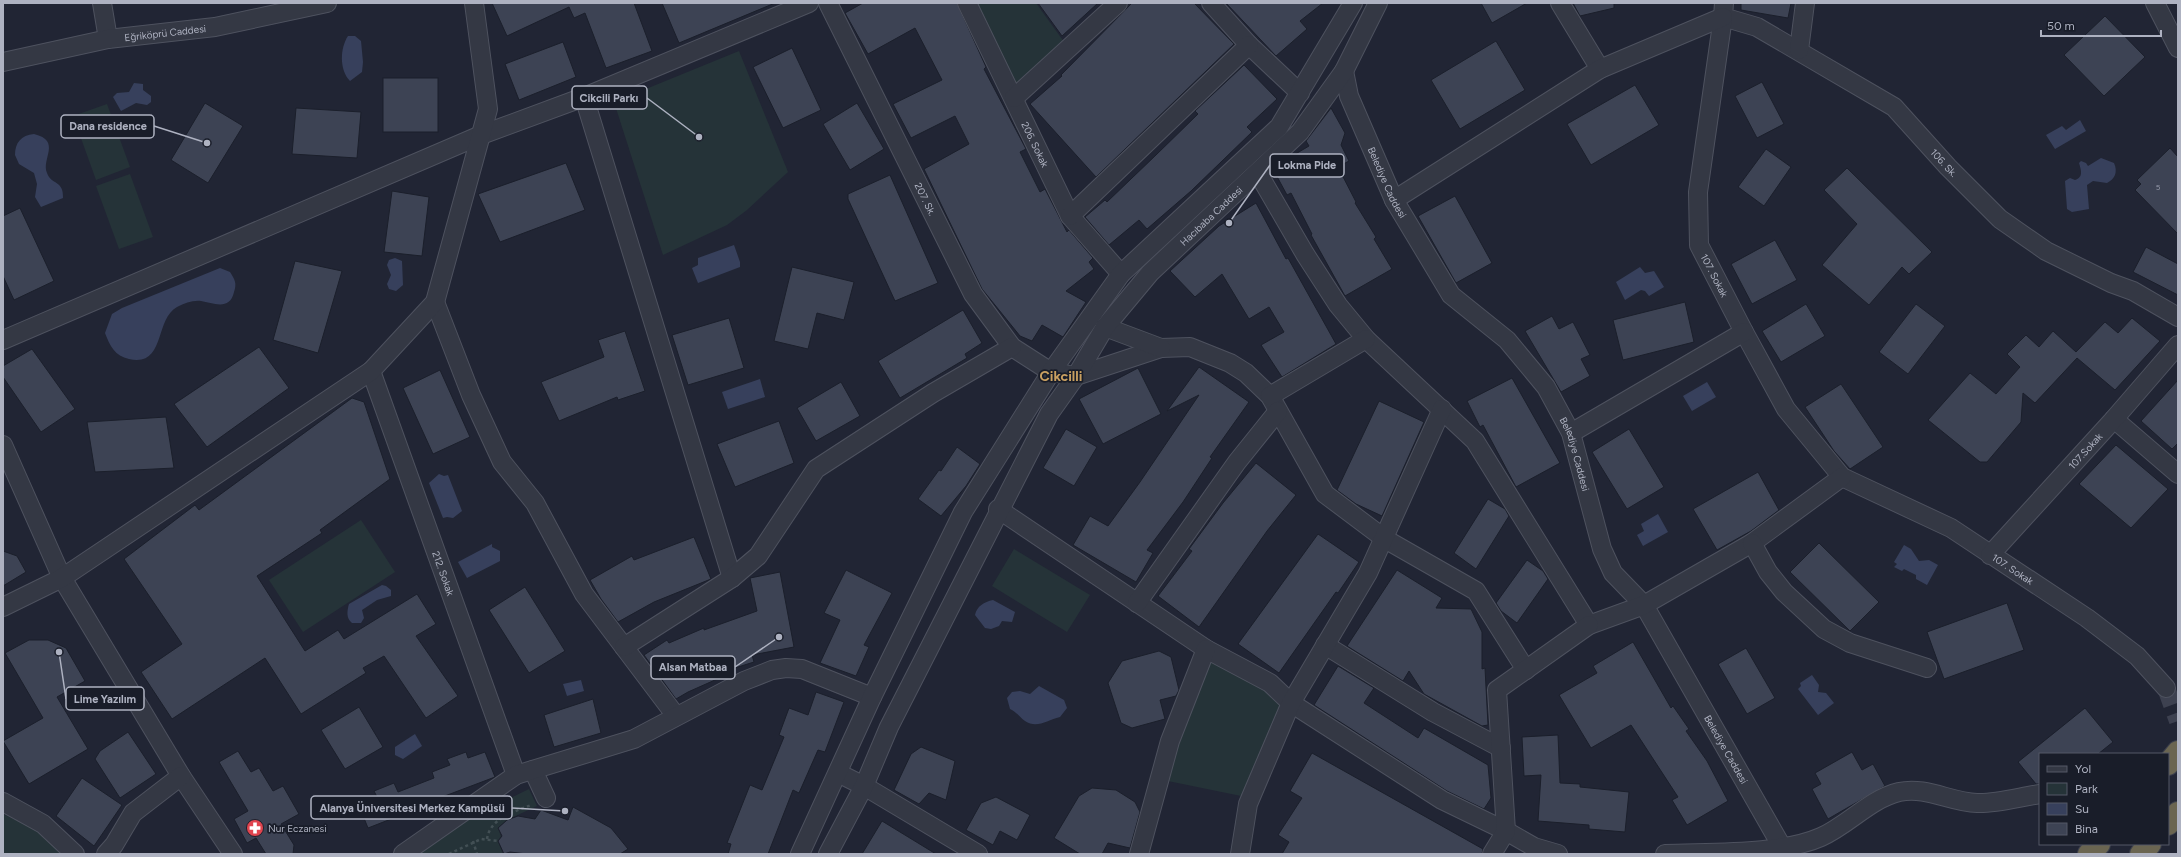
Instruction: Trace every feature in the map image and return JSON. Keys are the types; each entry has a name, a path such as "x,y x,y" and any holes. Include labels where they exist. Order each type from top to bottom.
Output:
{"highway":[{"path":"2169,763 2178,752"},
{"path":"2169,823 2178,813"},
{"path":"2089,854 2098,845"},
{"path":"2141,854 2149,845"}],"street":[{"path":"102,3 108,39"},
{"name":"Eğriköprü Caddesi","path":"3,62 108,39 215,27 327,3"},
{"path":"3,607 62,578 372,371 435,302 488,109 474,3"},
{"path":"3,340 481,135 584,98 809,3"},
{"name":"207. Sk.","path":"828,3 973,294 1012,347 1052,372"},
{"name":"206. Sokak","path":"967,3 1070,216 1121,274"},
{"path":"1014,98 1118,3"},
{"path":"1211,3 1249,45 1300,93"},
{"path":"800,854 872,697 963,512 1052,372 1121,274 1279,127 1353,3"},
{"name":"Hacıbaba Caddesi","path":"828,854 864,786 889,727 998,509 1049,414 1076,376 1105,327 1150,273 1300,132 1344,71 1378,3"},
{"path":"1560,3 1600,69"},
{"path":"1799,50 1805,3"},
{"path":"2155,3 2178,48"},
{"path":"1394,200 1600,69 1723,10"},
{"name":"106. Sk.","path":"1723,10 1799,50 1894,107 1948,168 2000,219 2046,251 2111,283 2133,291 2178,317"},
{"name":"107. Sokak","path":"1723,10 1698,192 1699,245 1786,409 1842,477 1951,528 2087,618 2137,656 2166,688"},
{"path":"1070,216 1249,45"},
{"name":"Belediye Caddesi","path":"1344,71 1350,96 1394,200 1451,294 1507,340 1546,387 1571,433 1602,549 1613,573 1644,605 1784,851"},
{"path":"584,98 732,578"},
{"path":"1258,173 1305,254 1330,292 1366,338 1475,441 1590,625"},
{"path":"435,302 471,395 502,462 535,503 584,594 676,716"},
{"path":"1105,327 1161,348"},
{"path":"1571,433 1744,332"},
{"path":"1137,603 1237,462 1274,403 1366,338"},
{"name":"107.Sokak","path":"1990,555 2114,419 2178,345"},
{"path":"624,647 732,578 758,556 816,468 933,393 1012,347"},
{"path":"1052,372 1076,376 1161,348 1190,347 1230,363 1246,373 1274,403 1325,494 1385,539 1476,591 1526,670"},
{"name":"212. Sokak","path":"372,371 525,772 546,798"},
{"path":"1240,854 1248,804 1291,703 1368,573 1385,539 1442,409"},
{"path":"2114,419 2178,474"},
{"path":"3,445 62,578 181,776 233,854"},
{"path":"1492,854 1506,831 1497,690 1590,625 1644,605 1752,543 1842,477"},
{"path":"998,509 1206,649 1270,683 1291,703 1442,800 1506,831 1534,850 1558,854"},
{"path":"1752,543 1768,572 1784,592 1824,629 1850,643 1927,668"},
{"path":"1325,645 1433,712 1501,748"},
{"path":"1139,854 1170,740 1206,649"},
{"path":"403,854 525,772 634,739 744,681 772,670 786,668 802,669 872,697"},
{"path":"838,773 864,786 978,854"},
{"path":"106,854 114,845 133,813 181,776"},
{"path":"1665,854 1784,851 1821,836 1883,799 1900,792 1923,791 1977,803 2039,794"},
{"path":"3,802 43,824 75,854"}],"path":[{"path":"487,839 490,829 497,820 546,798"},
{"path":"449,854 473,841 487,839 498,841"},
{"path":"473,841 477,854"}],"green space":[{"path":"971,3 1036,3 1067,46 1015,93"},
{"path":"739,51 788,172 747,210 727,225 663,255 614,102"},
{"path":"107,104 130,167 96,180 73,116"},
{"path":"130,174 153,237 119,249 96,186"},
{"path":"361,520 395,572 303,632 269,580"},
{"path":"1014,549 1090,595 1067,632 992,586"},
{"path":"1209,655 1267,686 1286,704 1246,797 1163,780"},
{"path":"529,789 537,806 507,820 498,828 501,836 498,841 503,854 415,854 456,825"},
{"path":"3,814 37,830 65,854 3,854"}],"water":[{"path":"348,36 355,36 361,41 363,62 362,72 350,81 346,76 342,65 343,47"},
{"path":"134,83 143,84 143,90 151,96 151,102 147,105 136,103 121,111 113,97 117,93 129,92"},
{"path":"2080,120 2086,131 2055,149 2046,135 2062,126 2066,130"},
{"path":"34,134 47,141 49,151 46,162 47,173 51,179 59,185 63,192 63,198 41,207 35,197 37,184 34,173 19,164 15,155 16,147 20,140 26,136"},
{"path":"2101,158 2114,163 2116,172 2114,177 2107,183 2093,181 2087,185 2089,209 2072,212 2067,209 2065,181 2070,178 2075,180 2080,177 2081,173 2079,163 2081,161 2086,163 2088,166"},
{"path":"734,245 740,262 740,267 698,283 692,268 698,265 698,258"},
{"path":"395,258 402,261 403,285 396,291 389,289 387,284 391,275 387,265 389,260"},
{"path":"1640,267 1645,273 1654,271 1664,287 1649,296 1645,291 1641,290 1625,300 1616,282"},
{"path":"220,268 230,272 235,282 234,292 229,302 225,304 216,304 195,301 177,307 170,313 165,322 154,349 149,356 141,360 124,358 114,350 105,333 112,314 122,308"},
{"path":"760,379 765,397 728,409 722,392"},
{"path":"1707,382 1716,397 1692,411 1683,396"},
{"path":"439,474 444,476 448,475 462,511 453,518 443,518 429,483"},
{"path":"1658,514 1668,532 1643,546 1637,535 1644,531 1641,524"},
{"path":"492,544 492,547 500,551 500,561 467,578 458,562"},
{"path":"1904,545 1911,549 1919,561 1929,560 1938,565 1927,585 1916,579 1916,575 1904,569 1902,571 1894,567 1897,564 1894,562"},
{"path":"382,585 391,590 391,596 377,600 362,610 364,618 361,623 352,623 348,614 349,604"},
{"path":"993,600 1015,612 1012,622 1002,621 999,626 991,629 985,628 975,615 977,609 981,605"},
{"path":"1812,675 1819,685 1818,692 1826,693 1834,703 1818,715 1798,689 1801,686 1800,683"},
{"path":"581,680 584,691 567,696 563,684"},
{"path":"1039,686 1064,700 1067,708 1060,717 1038,724 1029,723 1010,709 1007,698 1012,692 1020,691 1030,694"},
{"path":"415,734 422,746 403,759 395,755 395,747"}],"building":[{"path":"492,3 634,3 652,51 606,68 585,13 574,18 569,7 507,36"},
{"path":"662,3 775,3 679,43"},
{"path":"863,3 957,3 986,67 984,69 1026,149 1020,152 1040,192 1045,189 1067,232 1069,230 1093,258 1089,262 1094,269 1066,291 1086,302 1063,337 1042,325 1032,341 1020,336 982,289 924,169 969,144 955,116 911,138 893,104 942,80 915,28 868,54 845,13"},
{"path":"1038,3 1098,3 1062,36"},
{"path":"1132,3 1194,3 1234,44 1096,177 1030,104 1062,76 1061,75"},
{"path":"1226,3 1323,3 1300,21 1307,29 1276,56"},
{"path":"1481,3 1527,3 1492,23"},
{"path":"1573,3 1614,3 1614,8 1580,16"},
{"path":"1741,3 1791,3 1788,18 1741,10"},
{"path":"2105,16 2145,57 2104,96 2064,55"},
{"path":"1496,41 1525,90 1460,129 1431,80"},
{"path":"563,42 576,77 519,100 505,64"},
{"path":"792,48 821,110 783,128 753,67"},
{"path":"1244,65 1277,99 1247,127 1252,132 1191,191 1147,229 1139,220 1109,245 1085,217 1105,200 1107,202 1198,114 1195,111"},
{"path":"383,78 438,78 438,132 383,132"},
{"path":"1762,82 1784,124 1757,138 1735,96"},
{"path":"1635,85 1659,125 1591,165 1567,124"},
{"path":"205,103 243,126 208,183 171,160"},
{"path":"857,103 884,149 850,170 823,124"},
{"path":"296,108 361,112 357,158 292,154"},
{"path":"1331,108 1345,133 1341,145 1349,161 1338,167 1356,202 1355,203 1376,237 1374,239 1392,269 1345,296 1311,235 1312,234 1291,193 1287,195 1274,171 1287,159 1309,146 1306,141"},
{"path":"2170,148 2178,157 2178,234 2135,190 2141,184 2137,180"},
{"path":"1766,149 1791,167 1764,206 1738,187"},
{"path":"566,163 585,210 500,242 478,194"},
{"path":"1847,168 1932,252 1909,274 1902,267 1869,305 1822,265 1857,224 1824,190"},
{"path":"890,175 938,283 895,301 848,199 848,194"},
{"path":"392,191 429,197 422,256 384,252"},
{"path":"1455,196 1492,263 1456,283 1418,216"},
{"path":"1256,203 1286,259 1288,258 1336,344 1282,377 1261,345 1284,332 1269,307 1249,319 1222,274 1195,297 1170,271 1219,226"},
{"path":"20,208 54,281 14,300 3,276 3,216"},
{"path":"1775,240 1797,280 1752,304 1731,264"},
{"path":"2146,247 2178,264 2178,295 2133,272"},
{"path":"295,261 342,271 318,353 273,340"},
{"path":"792,267 854,282 844,320 817,313 808,349 774,341"},
{"path":"1685,302 1694,342 1623,360 1613,320"},
{"path":"1806,304 1825,336 1781,362 1762,331"},
{"path":"1916,304 1945,326 1908,374 1879,352"},
{"path":"963,310 982,343 965,354 967,358 900,398 878,361"},
{"path":"1552,316 1559,329 1573,322 1590,355 1581,359 1590,376 1561,392 1525,331"},
{"path":"729,318 744,368 688,385 672,335"},
{"path":"2132,318 2160,341 2115,390 2077,358 2035,403 2023,393 2021,422 1987,462 1980,462 1928,420 1970,373 1996,394 2020,367 2007,354 2026,335 2039,347 2053,331 2076,352 2105,322 2118,333"},
{"path":"625,331 645,391 618,400 617,397 559,421 541,382 604,357 598,340"},
{"path":"259,347 289,388 207,447 174,404"},
{"path":"32,349 75,409 41,432 3,377 3,366"},
{"path":"1199,367 1249,402 1210,457 1212,458 1183,502 1147,550 1153,553 1136,582 1073,545 1090,516 1108,526 1140,482 1199,395 1167,411"},
{"path":"1138,368 1161,414 1103,444 1079,399"},
{"path":"440,370 470,437 433,454 403,388"},
{"path":"1512,378 1560,463 1516,487 1483,425 1480,427 1467,401"},
{"path":"2178,380 2178,443 2172,449 2141,421"},
{"path":"841,382 860,416 816,441 797,408"},
{"path":"1841,384 1883,447 1850,469 1834,451 1805,407"},
{"path":"352,398 364,402 390,479 320,530 322,533 257,576 305,651 338,630 344,639 417,594 436,624 416,636 458,696 426,718 384,656 363,668 366,673 301,714 265,658 172,719 141,672 182,644 124,559 195,505 199,510"},
{"path":"1379,401 1424,422 1382,516 1356,504 1337,490"},
{"path":"166,417 174,468 95,472 87,422"},
{"path":"779,421 794,463 735,487 717,444"},
{"path":"1066,429 1097,447 1074,486 1043,468"},
{"path":"1629,429 1664,487 1627,509 1592,452"},
{"path":"2116,445 2168,489 2131,528 2079,484"},
{"path":"957,447 980,464 966,486 941,516 918,499 939,470 941,471"},
{"path":"1256,463 1296,495 1267,531 1199,627 1158,596 1192,551 1189,549 1223,503"},
{"path":"1758,472 1779,510 1751,531 1717,550 1693,509"},
{"path":"1488,499 1505,509 1509,516 1476,569 1454,553"},
{"path":"1318,534 1359,562 1279,673 1238,644"},
{"path":"694,537 711,579 654,602 618,622 601,599 590,580 632,556 634,560"},
{"path":"1819,543 1879,602 1850,631 1790,572"},
{"path":"3,551 17,556 26,572 3,586"},
{"path":"1527,560 1543,571 1548,579 1517,623 1501,611 1496,603"},
{"path":"846,570 892,593 864,645 869,647 856,676 820,663 840,620 824,613"},
{"path":"1397,570 1442,598 1436,608 1471,609 1482,632 1482,669 1485,668 1488,725 1482,726 1424,694 1409,671 1403,681 1347,646"},
{"path":"780,572 794,647 752,655 754,662 722,672 724,676 676,699 644,655 667,640 669,643 704,628 704,630 757,611 750,578"},
{"path":"525,587 565,651 529,673 489,610"},
{"path":"2007,603 2024,650 1944,679 1927,632"},
{"path":"29,640 48,640 66,648 85,681 57,697 88,749 29,784 3,741 43,718 5,653"},
{"path":"1633,642 1671,708 1673,706 1689,729 1686,731 1707,761 1728,801 1687,825 1672,800 1678,797 1631,725 1591,748 1559,695 1597,673 1593,666"},
{"path":"1746,648 1775,698 1747,714 1718,664"},
{"path":"1159,651 1171,657 1179,690 1176,696 1160,700 1165,719 1132,728 1121,723 1108,683 1122,661"},
{"path":"1338,666 1374,688 1364,703 1418,738 1424,728 1488,765 1491,798 1484,809 1447,791 1314,705"},
{"path":"816,692 844,702 825,752 818,750 799,793 793,790 768,854 728,854 731,844 727,843 750,785 762,790 784,737 779,735 789,708 808,715"},
{"path":"593,699 601,733 554,747 544,715"},
{"path":"359,707 383,747 345,769 321,730"},
{"path":"2085,708 2113,742 2099,753 2039,753 2039,784 2036,784 2018,762"},
{"path":"128,732 156,774 120,798 95,759 100,751"},
{"path":"1558,735 1560,783 1580,784 1580,787 1629,792 1625,832 1589,829 1589,825 1538,821 1541,775 1524,776 1522,737"},
{"path":"921,747 955,761 946,800 929,793 919,804 894,790 911,754"},
{"path":"238,751 251,772 259,768 273,791 283,786 299,814 281,824 294,845 293,854 266,854 256,838 247,843 234,819 248,811 219,762"},
{"path":"466,752 468,758 485,752 495,777 421,805 422,807 368,828 359,806 378,799 374,791 394,783 398,792 434,778 432,772 450,765 447,759"},
{"path":"1852,752 1862,770 1873,764 1885,786 1828,819 1812,789 1821,784 1815,773"},
{"path":"1312,753 1483,849 1482,854 1282,854 1289,842 1278,835 1302,798 1290,791"},
{"path":"82,778 122,805 94,846 56,816"},
{"path":"1092,788 1116,790 1135,802 1140,812 1130,848 1108,843 1102,854 1080,854 1054,838 1079,796"},
{"path":"996,797 1030,815 1017,840 1000,831 993,845 966,830 981,803"},
{"path":"573,807 611,828 628,849 620,854 527,854 510,852 504,854 498,841 502,836 498,828 507,820 518,816 535,819 541,810 568,820"},
{"path":"882,821 936,854 862,854"}],"tunnel":[{"path":"2166,688 2178,721"}],"place":[{"name":"Cikcili Parkı","path":"699,137"},
{"name":"Dana residence","path":"207,143"},
{"name":"Lokma Pide","path":"1229,223"},
{"name":"Alsan Matbaa","path":"779,637"},
{"name":"Lime Yazılım","path":"59,652"},
{"name":"Alanya Üniversitesi Merkez Kampüsü","path":"565,811"},
{"name":"Nur Eczanesi","path":"255,828"}],"district":[{"name":"Cikcilli","path":"1061,376"}]}
